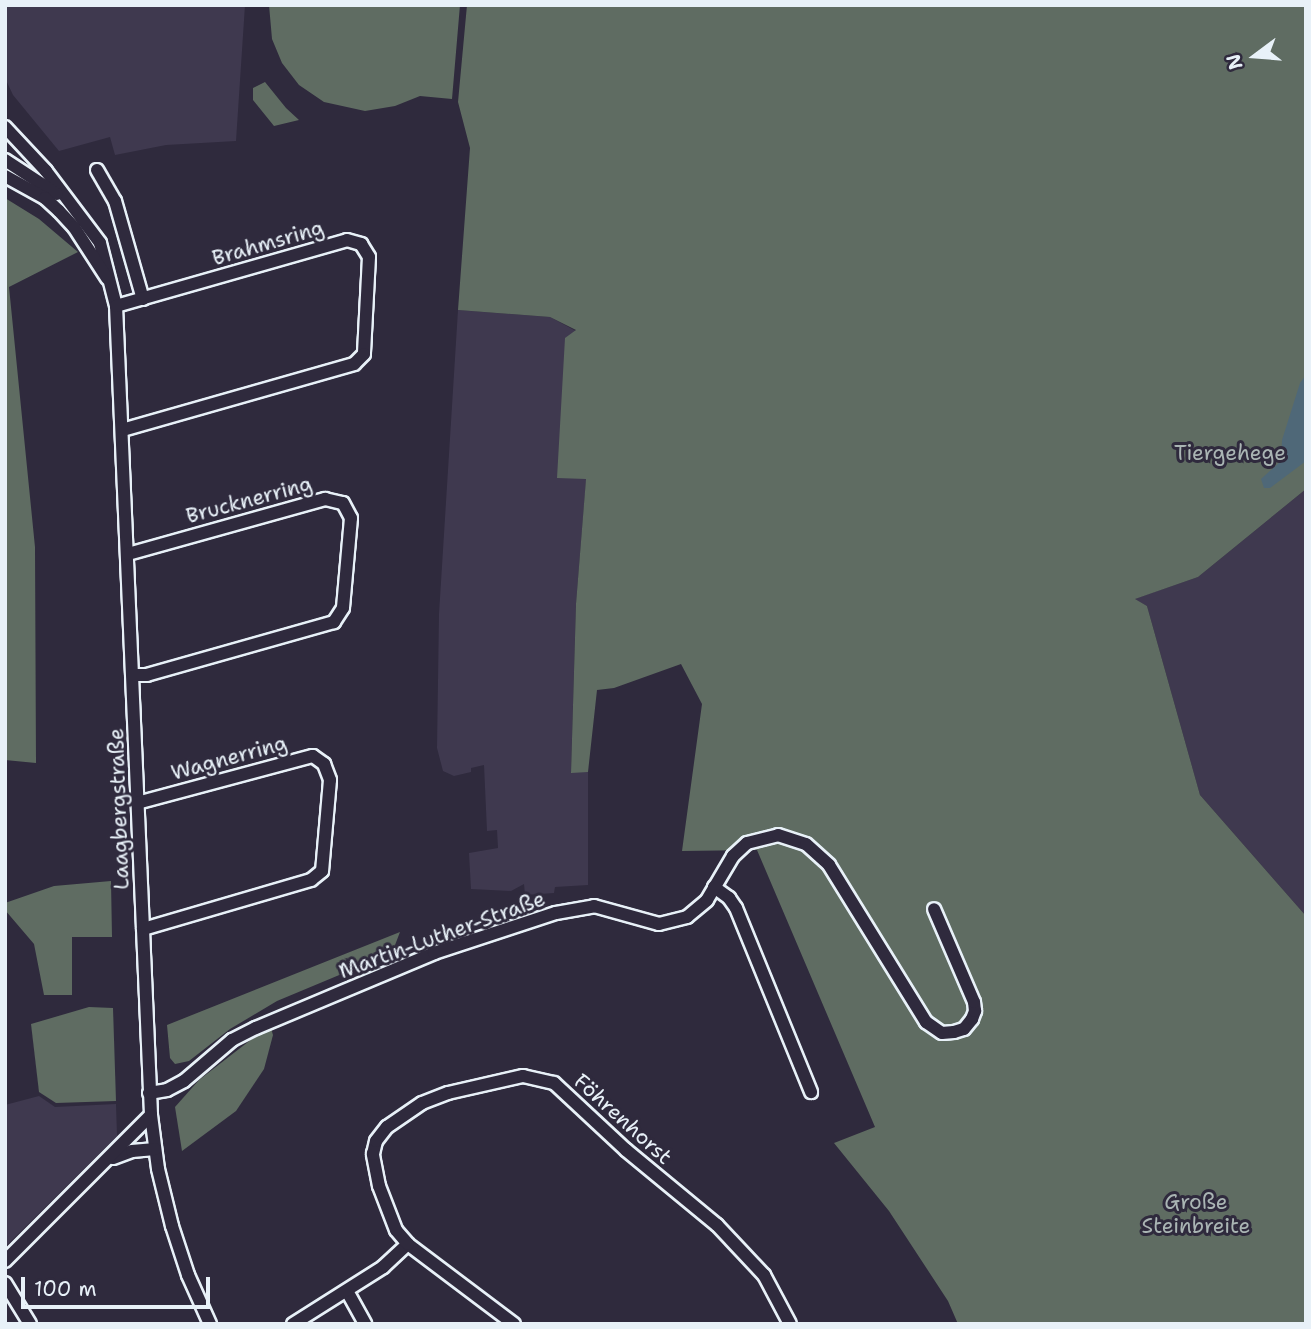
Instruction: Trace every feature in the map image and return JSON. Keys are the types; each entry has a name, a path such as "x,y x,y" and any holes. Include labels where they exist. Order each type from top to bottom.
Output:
{"street":[{"name":"Laagbergstraße","path":"5,127 46,170 100,243 116,306 151,1115 155,1149 172,1226 188,1275 210,1324"},
{"name":"Laagbergstraße","path":"5,160 46,184 74,208"},
{"path":"97,170 115,201 143,299"},
{"name":"Laagbergstraße","path":"5,176 45,198 59,211 74,227 111,284"},
{"name":"Brahmsring","path":"116,306 347,240 361,244 369,257 364,354 354,364 123,430"},
{"name":"Brucknerring","path":"128,554 326,499 343,503 351,518 344,608 334,622 148,675 133,675"},
{"name":"Wagnerring","path":"137,803 313,756 324,764 330,780 322,871 311,880 143,929"},
{"name":"Martin-Luther-Straße","path":"149,1093 167,1090 184,1081 232,1041 256,1028 411,961 556,913 594,906 646,922 673,922 699,909 733,856 747,843 778,835 806,844 829,865 926,1021 942,1033 954,1032 964,1029 972,1019 974,1002 934,909"},
{"path":"714,887 729,898 736,908 811,1092"},
{"name":"Föhrenhorst","path":"514,1324 408,1244 391,1220 375,1166 376,1141 387,1127 412,1109 448,1093 523,1076 539,1077 554,1083 625,1150 717,1225 764,1275 790,1324"},
{"path":"5,1261 110,1160 151,1115"},
{"path":"110,1160 132,1152 155,1149"},
{"path":"293,1324 383,1267 408,1244"},
{"path":"5,1283 30,1324"},
{"path":"347,1291 365,1324"}],"shaded area":[{"path":"5,5 245,5 236,141 166,145 115,155 110,137 59,151 13,95 5,78"},
{"path":"458,310 550,317 576,331 593,395 576,604 571,772 588,772 588,885 555,887 554,893 525,895 524,884 511,891 471,889 469,853 498,848 497,830 487,831 484,765 454,776 443,771 437,748 439,614"},
{"path":"1306,489 1306,916 1200,795 1147,606 1134,599 1198,577"},
{"path":"39,1096 55,1107 116,1104 117,1136 5,1247 5,1105"}],"green space":[{"path":"269,5 460,5 452,99 420,96 395,106 365,111 324,102 299,85 282,63 272,39"},
{"path":"467,5 1306,5 1306,489 1198,577 1135,599 1147,606 1200,795 1306,916 1306,1324 958,1324 948,1301 889,1211 834,1143 875,1127 757,850 682,851 702,704 681,664 614,688 597,690 588,772 571,773 576,604 586,479 557,478 565,338 576,330 550,317 458,310 470,148 458,102"},
{"path":"265,82 299,120 274,126 253,100 253,88"},
{"path":"5,198 39,219 78,252 9,287 35,547 36,763 5,760"},
{"path":"111,881 112,937 72,937 72,995 44,995 34,944 5,910 5,903 54,886"},
{"path":"400,932 392,953 277,1001 230,1029 189,1061 175,1064 170,1058 167,1025"},
{"path":"89,1007 113,1008 116,1101 56,1103 39,1092 31,1024"},
{"path":"270,1025 273,1035 264,1069 236,1111 182,1151 175,1107 199,1080"}],"water":[{"path":"1306,375 1306,461 1270,488 1264,488 1261,479 1281,461 1282,440 1300,383"}],"park label":[{"name":"Tiergehege","path":"1230,453"},
{"name":"Große Steinbreite","path":"1196,1214"}]}
